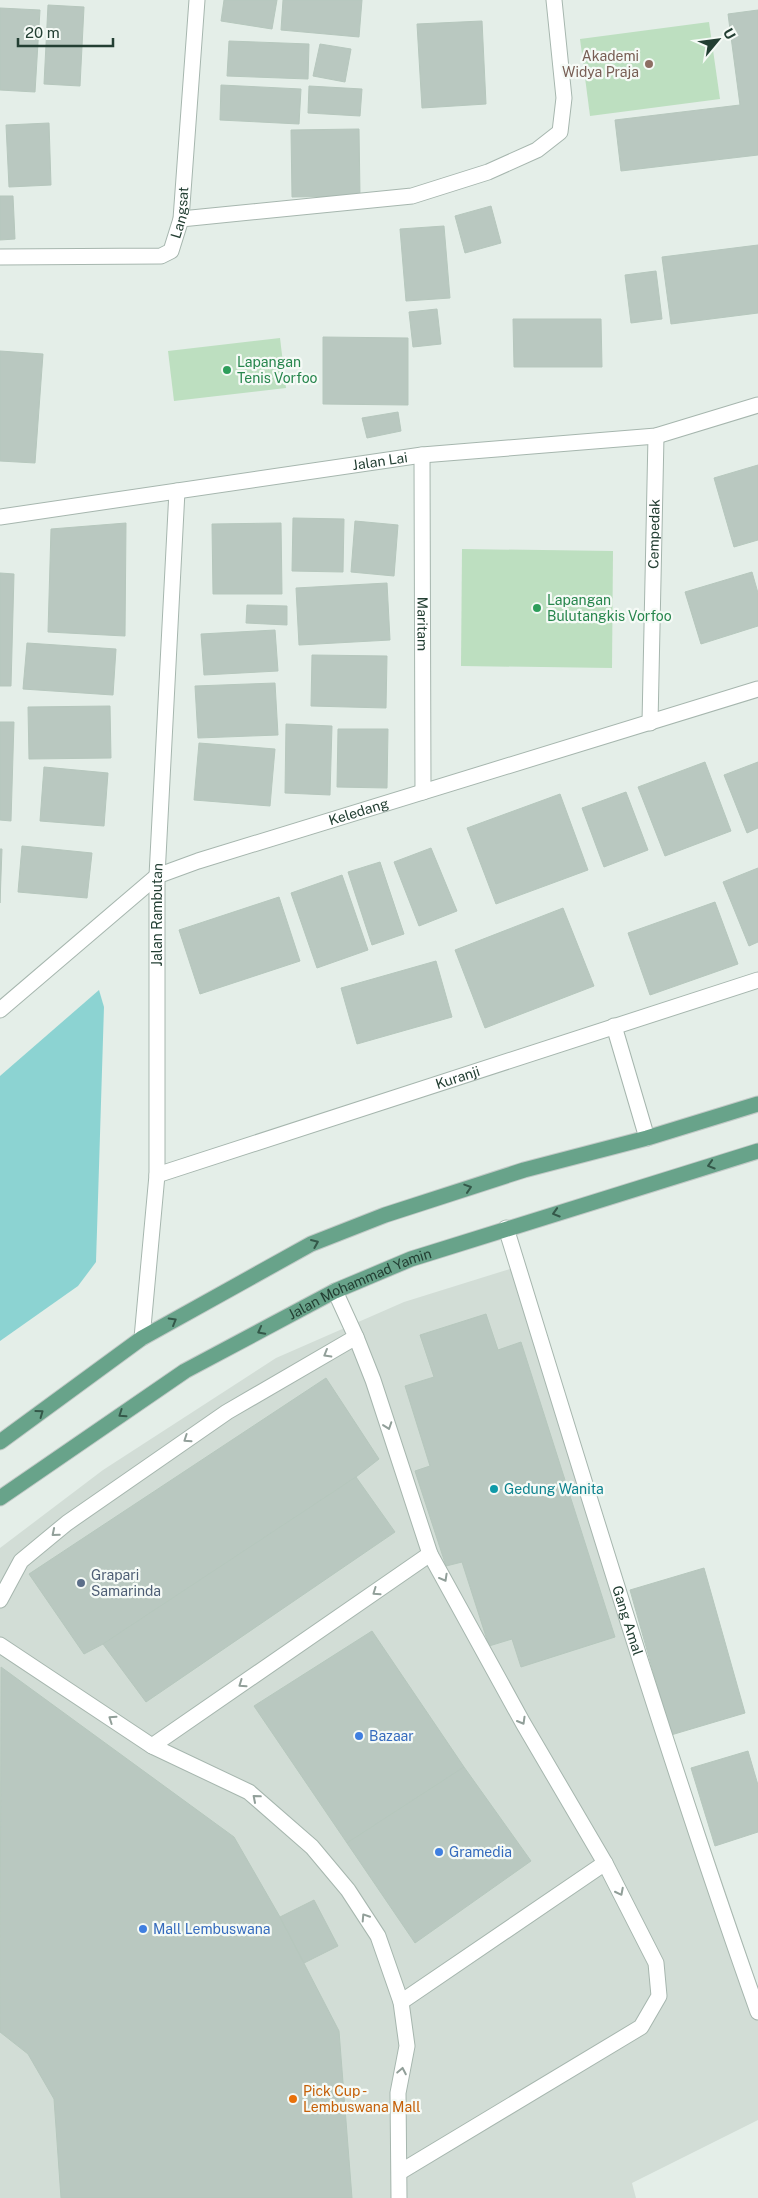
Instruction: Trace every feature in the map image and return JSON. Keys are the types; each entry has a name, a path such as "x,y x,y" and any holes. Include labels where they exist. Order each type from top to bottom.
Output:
{"main road":[{"path":"0,1442 142,1338 311,1244 385,1214 524,1170 647,1138 758,1104"},
{"name":"Jalan Mohammad Yamin","path":"0,1498 185,1372 335,1291 411,1259 506,1228 758,1153"}],"street":[{"name":"Langsat","path":"0,258 162,256 171,251 181,219 197,0"},
{"path":"181,219 412,196 488,172 537,150 560,132 564,98 554,0"},
{"name":"Jalan Lai","path":"0,517 422,455 656,436 758,406"},
{"name":"Cempedak","path":"650,723 656,436"},
{"name":"Maritam","path":"422,455 423,792"},
{"name":"Jalan Rambutan","path":"142,1338 157,1175 157,876 177,491"},
{"name":"Keledang","path":"0,1010 157,876 198,861 758,689"},
{"name":"Kuranji","path":"157,1175 758,980"},
{"path":"614,1026 647,1138"},
{"name":"Gang Amal","path":"506,1228 610,1562 720,1904 758,2012"},
{"path":"335,1291 373,1380 430,1554 523,1723 605,1862 656,1962 659,1996 641,2027 400,2172"},
{"path":"0,1600 20,1562 67,1523 227,1412 356,1337"},
{"path":"152,1746 430,1554"},
{"path":"0,1645 152,1746 249,1792 312,1847 348,1890 378,1936 401,2002 407,2046 398,2093 399,2198"},
{"path":"401,2002 605,1862"}],"shaded area":[{"path":"513,1268 758,1987 758,2120 632,2183 636,2198 0,2198 0,1548 103,1470 276,1358 404,1302"}],"green space":[{"path":"709,22 720,99 590,116 580,39"},
{"name":"Lapangan Tenis Vorfoo","path":"280,338 286,388 174,401 168,351"},
{"name":"Lapangan Bulutangkis Vorfoo","path":"462,549 613,551 612,668 461,666"}],"water":[{"path":"99,990 104,1007 96,1262 78,1286 0,1341 0,1076"}],"building":[{"path":"224,0 277,0 272,29 221,21"},
{"path":"283,0 362,0 359,37 281,30"},
{"path":"48,5 84,7 80,86 44,84"},
{"path":"0,8 40,10 35,92 0,90"},
{"path":"758,10 758,155 621,171 615,120 740,105 728,14"},
{"path":"482,21 486,104 422,108 417,24"},
{"path":"229,41 309,44 308,79 227,76"},
{"path":"320,44 351,49 345,82 313,76"},
{"path":"221,85 301,89 299,124 220,120"},
{"path":"309,86 362,89 360,116 308,113"},
{"path":"49,123 51,185 9,187 6,125"},
{"path":"359,129 360,196 292,197 291,130"},
{"path":"0,196 13,196 15,239 0,240"},
{"path":"491,206 501,243 465,253 455,216"},
{"path":"444,226 450,298 406,301 400,229"},
{"path":"758,245 758,313 671,324 662,257"},
{"path":"656,271 662,319 631,323 625,275"},
{"path":"437,309 441,344 413,347 409,312"},
{"path":"513,319 601,319 602,367 514,367"},
{"path":"323,337 408,338 408,405 323,404"},
{"path":"0,351 43,354 35,463 0,461"},
{"path":"398,412 401,431 367,438 362,418"},
{"path":"758,465 758,540 734,547 714,478"},
{"path":"293,518 344,519 343,572 292,571"},
{"path":"355,521 398,525 394,576 351,572"},
{"path":"126,523 125,636 48,632 51,529"},
{"path":"281,523 282,594 213,594 212,524"},
{"path":"752,572 758,593 758,626 701,644 685,592"},
{"path":"0,573 14,574 11,686 0,686"},
{"path":"387,583 390,640 299,645 296,588"},
{"path":"247,605 287,606 287,625 246,623"},
{"path":"275,630 278,671 204,675 201,634"},
{"path":"27,643 116,649 113,695 23,689"},
{"path":"312,655 387,656 386,708 311,706"},
{"path":"275,683 278,735 198,738 195,686"},
{"path":"110,706 111,758 29,759 28,707"},
{"path":"0,722 14,722 11,821 0,820"},
{"path":"286,724 332,726 330,795 285,793"},
{"path":"338,729 388,729 387,788 337,787"},
{"path":"199,743 275,749 270,806 194,800"},
{"path":"705,762 731,831 665,856 638,787"},
{"path":"758,762 758,828 747,833 724,775"},
{"path":"44,767 108,773 104,826 40,821"},
{"path":"626,792 648,850 604,867 582,808"},
{"path":"560,794 588,870 496,904 467,828"},
{"path":"22,846 92,853 87,898 18,892"},
{"path":"431,848 457,911 419,926 394,862"},
{"path":"0,849 2,849 0,903"},
{"path":"380,862 404,934 372,945 348,872"},
{"path":"758,868 758,942 749,946 723,882"},
{"path":"342,875 368,950 317,968 291,893"},
{"path":"279,897 300,961 200,994 179,930"},
{"path":"715,902 738,964 650,995 628,933"},
{"path":"563,908 594,986 485,1028 455,950"},
{"path":"436,961 452,1017 357,1044 341,988"},
{"name":"Gedung Wanita","path":"486,1314 498,1350 521,1342 615,1637 521,1667 512,1639 489,1646 462,1562 446,1566 415,1471 430,1466 405,1386 434,1377 420,1335"},
{"path":"326,1378 379,1459 356,1477 103,1644 84,1654 29,1574"},
{"path":"356,1477 395,1532 146,1702 103,1644"},
{"path":"704,1568 745,1713 671,1735 630,1590"},
{"name":"Bazaar","path":"372,1631 464,1767 347,1843 254,1706"},
{"name":"Mall Lembuswana","path":"1,1667 234,1837 280,1917 339,2031 352,2198 61,2198 54,2099 28,2054 0,2032"},
{"path":"748,1751 758,1785 758,1832 715,1846 691,1768"},
{"name":"Gramedia","path":"464,1767 531,1861 415,1943 347,1843"},
{"path":"314,1900 338,1946 304,1963 280,1917"}],"place":[{"name":"Akademi Widya Praja","path":"649,64"},
{"name":"Lapangan Tenis Vorfoo","path":"227,370"},
{"name":"Lapangan Bulutangkis Vorfoo","path":"537,608"},
{"name":"Gedung Wanita","path":"494,1489"},
{"name":"Grapari Samarinda","path":"81,1583"},
{"name":"Bazaar","path":"359,1736"},
{"name":"Gramedia","path":"439,1852"},
{"name":"Mall Lembuswana","path":"143,1929"},
{"name":"Pick Cup - Lembuswana Mall","path":"293,2099"}]}
